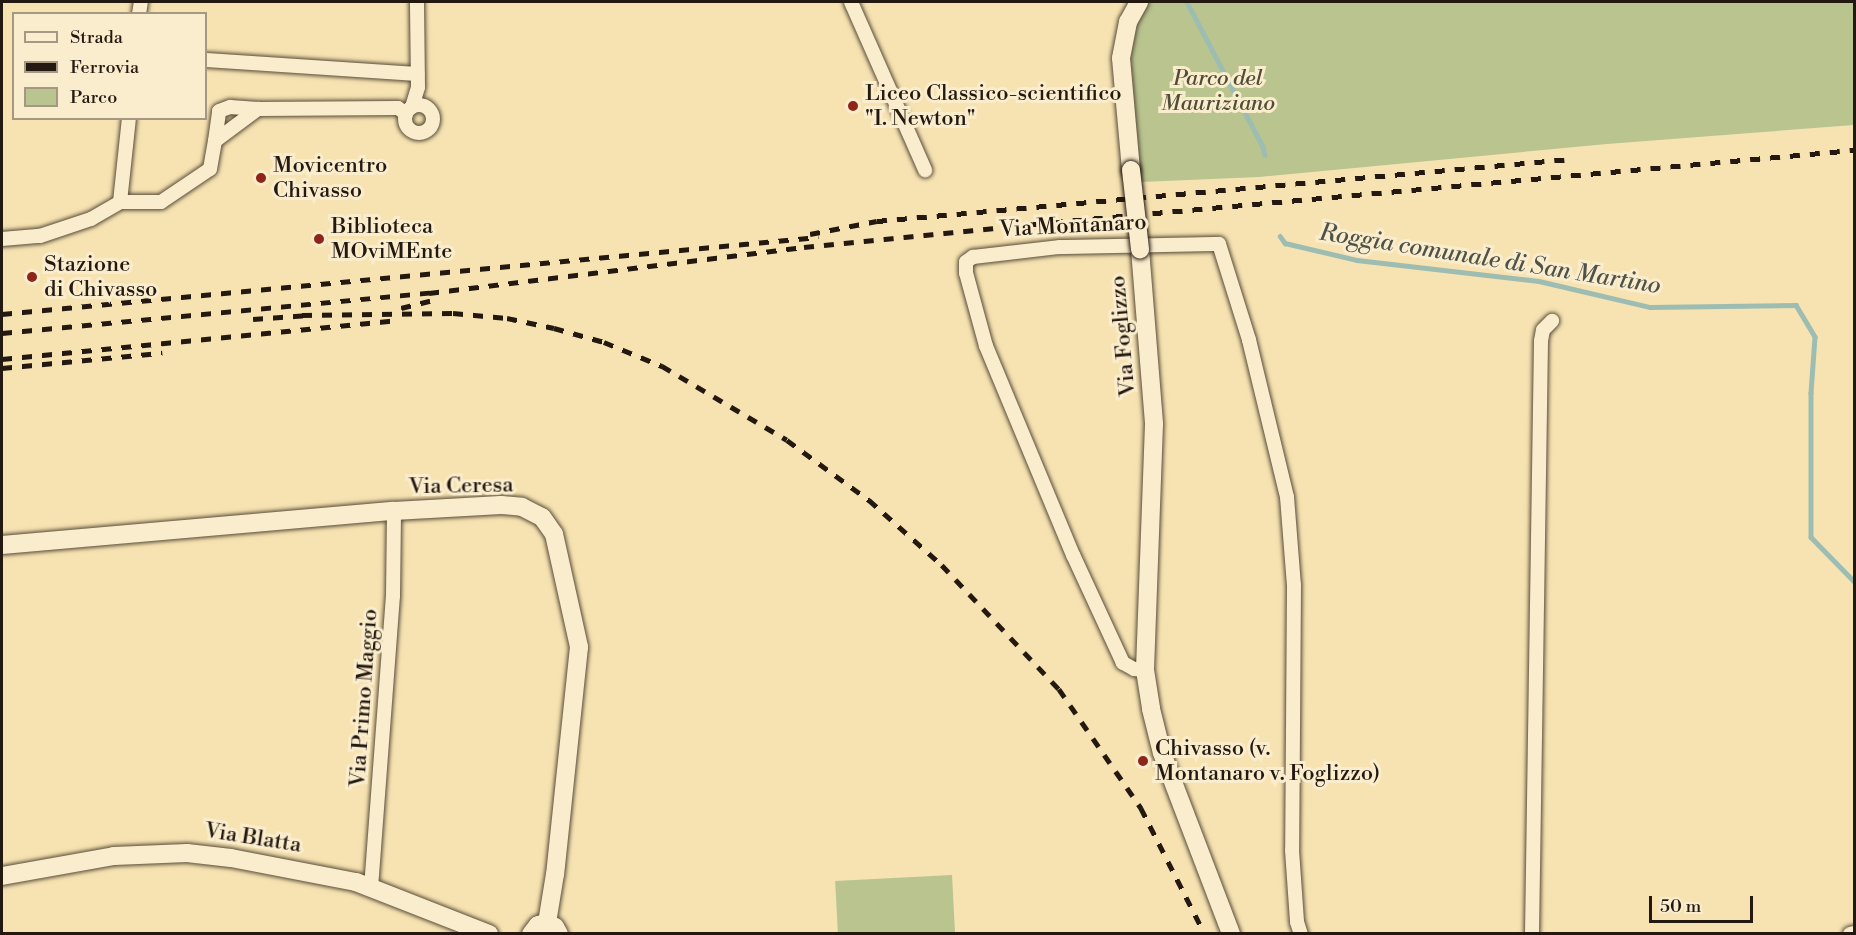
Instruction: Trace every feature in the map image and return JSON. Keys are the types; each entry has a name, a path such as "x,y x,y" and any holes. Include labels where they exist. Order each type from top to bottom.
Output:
{"street":[{"path":"2,239 40,236 90,219 120,202 161,202 210,169 219,111 230,107 415,109 418,80 417,2"},
{"path":"850,2 925,170"},
{"name":"Via Foglizzo","path":"1139,2 1128,22 1121,58 1154,424 1145,670"},
{"path":"207,60 418,80"},
{"path":"215,141 258,109"},
{"path":"120,202 129,120"},
{"name":"Via Montanaro","path":"1145,670 1134,669 1124,663 1116,650 1064,533 986,346 966,273 966,262 973,256 1060,247 1219,244 1249,340 1287,497 1294,585 1292,850 1297,922 1301,933"},
{"path":"1532,933 1541,341 1543,330 1551,321"},
{"name":"Via Ceresa","path":"2,545 394,511 501,505 522,507 542,517 554,534 579,647 551,931"},
{"name":"Via Primo Maggio","path":"371,888 393,596 394,511"},
{"path":"1145,670 1150,709 1162,753 1231,933"},
{"name":"Via Blatta","path":"2,876 114,856 187,853 315,872 371,888 489,933"}],"green space":[{"name":"Parco del Mauriziano","path":"1147,2 1854,2 1854,125 1607,144 1259,177 1141,182 1125,72 1138,12"},
{"path":"952,875 955,933 838,934 835,881"}],"waterway":[{"name":"Roggia comunale di San Martino","path":"1187,2 1263,147 1265,155"},
{"name":"Roggia comunale di San Martino","path":"1280,236 1285,243 1357,260 1539,281 1650,307 1796,305 1815,337 1811,393 1811,537 1854,581"}],"railway":[{"path":"2,333 429,293 804,247 1033,224 1854,150"},
{"path":"810,234 877,221 1571,159"},
{"path":"2,314 818,237"},
{"path":"401,308 430,301"},
{"path":"302,315 453,313 507,318 554,328 604,342 662,366 787,440 869,500 942,565 1059,689 1141,808 1205,934"},
{"path":"253,319 309,315"},
{"path":"2,359 391,321"},
{"path":"2,368 162,353"}],"place":[{"name":"Liceo Classico-scientifico \"I. Newton\"","path":"853,106"},
{"name":"Movicentro Chivasso","path":"261,178"},
{"name":"Biblioteca MOviMEnte","path":"319,239"},
{"name":"Stazione di Chivasso","path":"32,277"},
{"name":"Chivasso (v. Montanaro v. Foglizzo)","path":"1143,761"}]}
